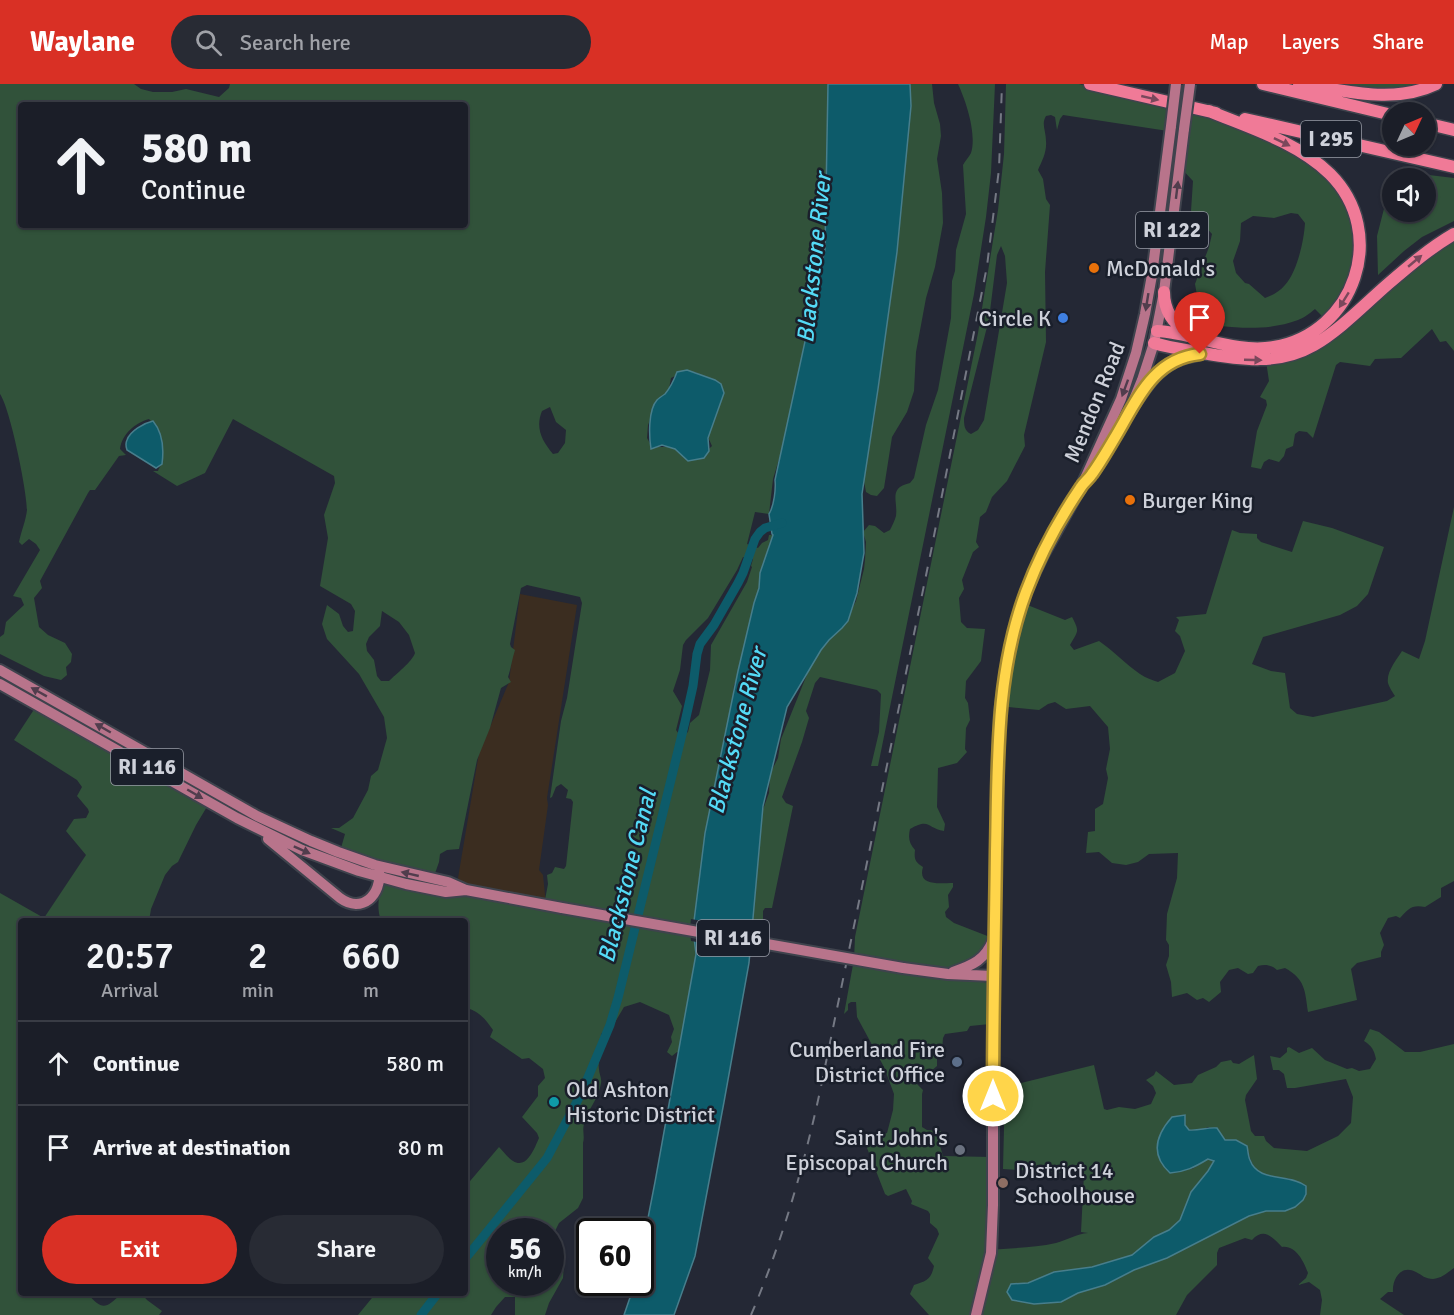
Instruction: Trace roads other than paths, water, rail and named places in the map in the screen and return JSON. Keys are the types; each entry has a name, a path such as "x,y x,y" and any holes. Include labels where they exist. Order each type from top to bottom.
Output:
{"highway":[{"name":"I 295","path":"1090,84 1454,167"},
{"name":"I 295","path":"1263,84 1382,113"},
{"path":"1299,84 1388,95 1411,93 1436,84"},
{"path":"1164,292 1170,318 1180,328 1198,337 1240,347 1264,348 1291,343 1310,334 1332,316 1346,298 1356,273 1360,252 1359,235 1353,210 1346,195 1331,176 1312,159 1290,146 1209,111"},
{"path":"1436,126 1454,130"},
{"path":"1155,337 1218,355 1247,360 1265,360 1296,354 1315,345 1422,255 1454,234"},
{"path":"1155,337 1198,337"},
{"path":"1128,414 1150,380 1167,365 1187,356 1218,355"}],"main road":[{"name":"Mendon Road","path":"976,1315 991,1253 998,737 1006,668 1026,591 1046,549 1082,485 1121,399 1142,332 1176,84"},
{"name":"Mendon Road","path":"1082,485 1094,472 1128,414 1142,380 1155,337 1164,292 1190,84"},
{"path":"1142,332 1155,337"},
{"name":"RI 116","path":"0,670 74,719 249,825 314,855 379,877 446,892 466,890"},
{"name":"RI 116","path":"0,684 74,719 270,822 325,847 375,864 448,882 466,890 562,908 903,968 948,974 993,976"},
{"path":"249,825 348,903 357,904 368,901 375,893 379,877 375,864"},
{"path":"948,974 970,966 983,957 990,947 995,931"}],"water":[{"name":"Blackstone River","path":"828,84 910,84 911,106 897,252 862,494 864,553 857,593 848,621 821,650 787,707 763,806 749,963 695,1256 674,1315 624,1315 631,1296 654,1296 654,1218 648,1218 696,954 693,929 705,833 738,671 759,588 760,573 773,535 769,514 774,497 775,480 825,249"},
{"path":"687,370 715,380 721,384 724,393 708,438 709,451 704,458 688,461 675,449 662,445 651,449 650,430 654,404 667,392 677,372"},
{"path":"153,421 161,436 163,447 162,464 156,468 127,450 126,445 126,441 134,431"},
{"path":"1185,1115 1185,1125 1189,1130 1217,1128 1225,1140 1236,1140 1247,1146 1250,1160 1260,1172 1306,1186 1303,1200 1295,1207 1285,1211 1266,1211 1249,1216 1167,1258 1061,1302 1034,1304 1012,1300 1007,1292 1011,1284 1028,1283 1054,1272 1092,1267 1132,1255 1180,1220 1191,1192 1214,1161 1208,1159 1190,1169 1170,1173 1164,1166 1158,1152 1159,1138 1172,1117"}],"waterway":[{"name":"Blackstone Canal","path":"468,1255 547,1158 581,1094 610,1025 618,998 685,722 700,644 714,625 738,583 755,539 765,528 782,523"},
{"name":"Blackstone Canal","path":"421,1315 436,1296"}],"railway":[{"path":"751,1315 785,1224 811,1130 931,551 987,266 999,169 1002,84"}],"place":[{"name":"McDonald's","path":"1094,268"},
{"name":"Circle K","path":"1063,318"},
{"name":"Burger King","path":"1130,500"},
{"name":"Cumberland Fire District Office","path":"957,1062"},
{"name":"Old Ashton Historic District","path":"554,1102"},
{"name":"Saint John's Episcopal Church","path":"960,1150"},
{"name":"District 14 Schoolhouse","path":"1003,1183"}]}
